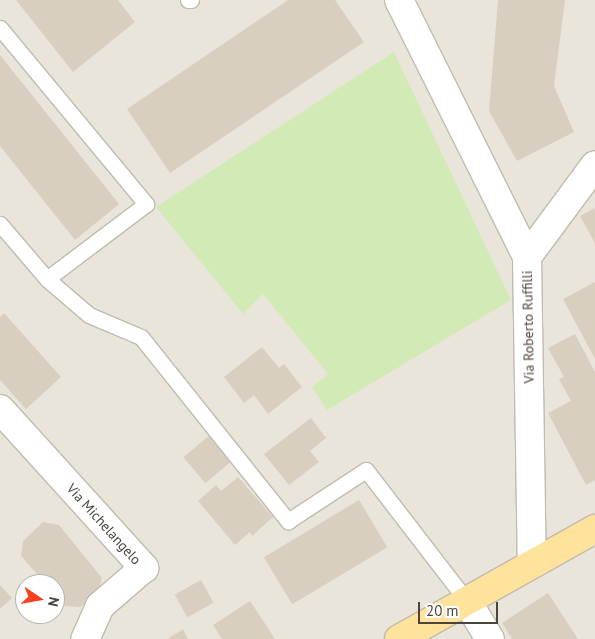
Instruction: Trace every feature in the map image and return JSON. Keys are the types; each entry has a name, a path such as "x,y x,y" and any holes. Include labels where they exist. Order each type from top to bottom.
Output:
{"main road":[{"path":"398,639 595,529"}],"street":[{"name":"Via Roberto Ruffilli","path":"399,0 527,257 532,563"},
{"path":"527,257 595,165"},
{"name":"Via Michelangelo","path":"0,409 144,568 100,606 85,639"},
{"path":"467,600 490,639"}],"lane":[{"path":"0,28 146,204 47,279"},
{"path":"0,224 47,279 89,315 141,337 288,521 366,470 467,600"}],"shaded area":[{"path":"0,0 595,0 595,639 0,639"}],"green space":[{"path":"394,52 511,300 327,410 312,387 328,374 263,294 243,314 156,207"}],"building":[{"path":"16,0 118,0 135,22 73,72"},
{"path":"288,0 335,0 364,42 170,173 127,109"},
{"path":"498,0 565,0 554,86 574,132 517,161 489,111"},
{"path":"0,55 119,204 75,240 0,146"},
{"path":"595,208 595,243 580,216"},
{"path":"595,282 595,359 563,299"},
{"path":"4,313 61,377 26,409 0,380 0,317"},
{"path":"575,334 595,372 595,480 586,485 548,413 571,401 559,379 564,377 548,348"},
{"path":"262,347 279,368 284,364 302,387 268,414 254,395 244,403 224,377"},
{"path":"311,418 326,438 310,451 319,462 289,485 264,454"},
{"path":"211,434 233,460 205,483 183,457"},
{"path":"238,477 273,517 252,536 250,532 235,545 198,501 216,485 221,491"},
{"path":"359,500 387,547 292,604 264,557"},
{"path":"43,522 59,525 102,578 98,592 80,607 65,606 65,574 37,574 21,556 23,541"},
{"path":"201,580 214,603 187,617 175,595"},
{"path":"0,585 12,598 0,609"},
{"path":"548,593 578,639 512,639 502,623"},
{"path":"250,601 275,639 222,639 213,625"},
{"path":"183,629 188,639 167,639"}]}
